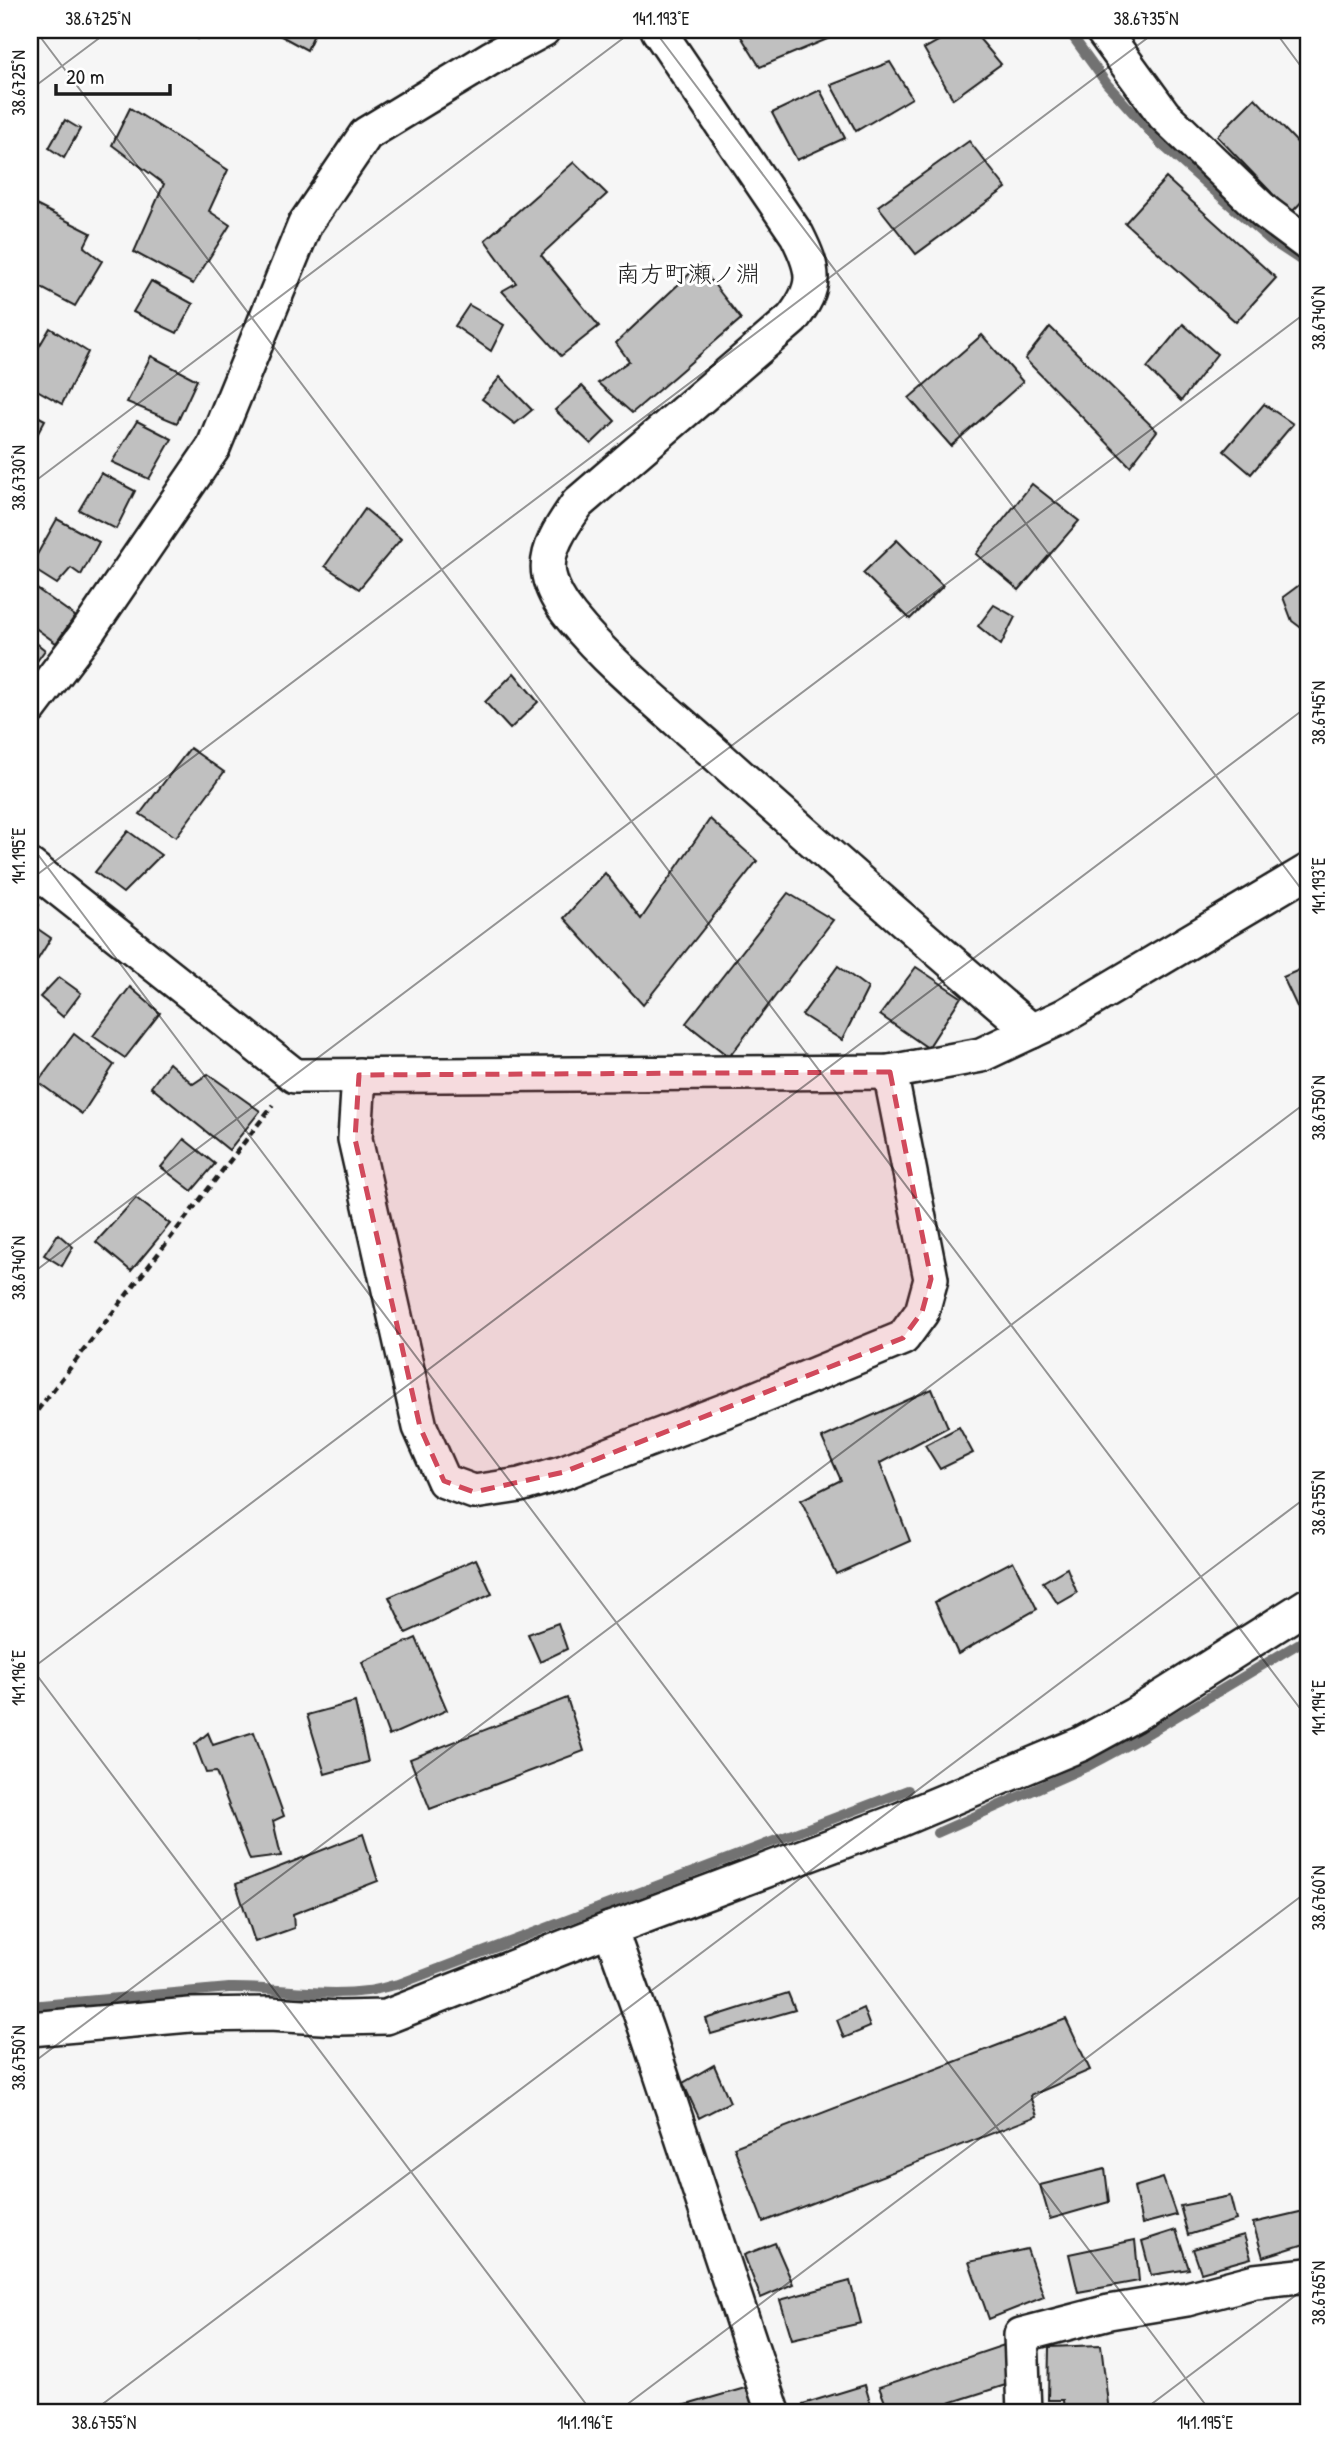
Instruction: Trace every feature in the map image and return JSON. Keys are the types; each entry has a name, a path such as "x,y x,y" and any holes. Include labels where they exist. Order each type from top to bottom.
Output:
{"street":[{"path":"30,708 86,634 213,448 305,224 366,134 491,58 543,30"},
{"path":"658,30 797,235 807,257 812,279 806,301 792,319 578,503 562,525 551,552 549,574 557,597 571,617 625,672 908,927 1032,1031"},
{"path":"1102,30 1164,116 1265,212 1308,244"},
{"path":"30,866 295,1076 890,1072 981,1055 1064,1016 1308,871"},
{"path":"359,1075 355,1139 420,1427 444,1481 474,1492 520,1485 564,1472 750,1401 904,1338 922,1312 931,1279 890,1072"},
{"path":"30,2029 190,2015 386,2017 892,1823 1082,1744 1134,1715 1308,1605"},
{"path":"610,1929 646,2029 773,2412"},
{"path":"1024,2412 1021,2335 1109,2312 1187,2299 1255,2281 1308,2274"}],"path":[{"path":"30,1420 295,1076"}],"highlighted area":[{"path":"890,1072 931,1279 922,1312 903,1338 564,1472 474,1492 444,1481 420,1427 355,1139 359,1075"}],"building":[{"path":"183,30 204,30 198,39"},
{"path":"270,30 316,30 307,50"},
{"path":"737,30 849,30 760,67"},
{"path":"958,30 972,30 1001,64 953,99 924,49"},
{"path":"890,62 912,98 856,131 831,85"},
{"path":"820,90 845,138 797,160 772,113"},
{"path":"1255,98 1308,154 1308,195 1291,213 1217,136"},
{"path":"130,108 228,170 209,211 230,225 193,284 134,252 164,184 112,145"},
{"path":"65,120 80,129 64,158 49,148"},
{"path":"969,141 1006,188 916,254 878,206"},
{"path":"574,162 607,194 541,255 599,326 561,356 502,291 516,283 485,240"},
{"path":"1166,178 1276,278 1236,322 1125,223"},
{"path":"30,202 91,233 84,247 102,261 75,306 30,282"},
{"path":"699,265 741,319 632,413 598,383 629,361 616,343"},
{"path":"151,281 193,304 177,333 133,312"},
{"path":"469,305 504,325 491,351 455,326"},
{"path":"1183,324 1217,354 1181,401 1147,368"},
{"path":"1050,327 1157,431 1130,466 1025,359"},
{"path":"50,328 88,352 62,404 30,386 30,362"},
{"path":"982,335 1023,382 951,446 909,398"},
{"path":"151,356 197,380 177,423 127,402"},
{"path":"500,377 532,410 515,424 482,399"},
{"path":"582,386 615,421 591,444 555,410"},
{"path":"1264,404 1293,424 1251,474 1224,451"},
{"path":"30,412 45,420 30,448"},
{"path":"137,421 172,439 149,479 112,462"},
{"path":"101,473 135,491 116,529 79,510"},
{"path":"1032,484 1079,521 1019,590 976,554"},
{"path":"365,509 401,539 359,589 325,566"},
{"path":"57,519 99,542 81,575 71,568 57,584 30,567"},
{"path":"897,540 943,586 910,619 863,573"},
{"path":"1306,580 1308,633 1292,621 1283,597"},
{"path":"30,584 75,616 56,643 30,624"},
{"path":"994,605 1015,617 1001,645 978,626"},
{"path":"30,638 45,650 30,671"},
{"path":"514,673 538,702 510,729 485,702"},
{"path":"190,748 224,772 176,837 140,814"},
{"path":"710,819 757,861 643,1005 564,918 605,873 641,919"},
{"path":"128,831 161,855 123,893 95,872"},
{"path":"788,893 833,920 729,1057 686,1023"},
{"path":"30,896 39,905 30,917"},
{"path":"35,927 51,938 38,959 30,953 30,933"},
{"path":"838,966 868,988 842,1040 802,1015"},
{"path":"1308,966 1308,1030 1283,977"},
{"path":"916,967 961,997 928,1048 880,1015"},
{"path":"59,977 81,993 63,1017 40,997"},
{"path":"130,987 160,1013 125,1058 93,1036"},
{"path":"74,1034 114,1065 82,1114 38,1082"},
{"path":"169,1063 193,1084 208,1074 260,1111 229,1150 151,1087"},
{"path":"184,1139 215,1164 192,1191 161,1167"},
{"path":"136,1198 170,1224 131,1271 96,1242"},
{"path":"58,1234 73,1247 62,1266 44,1255"},
{"path":"932,1389 948,1427 880,1463 910,1541 836,1574 801,1500 841,1480 822,1438"},
{"path":"959,1427 973,1453 940,1469 925,1445"},
{"path":"476,1559 492,1594 406,1633 389,1597"},
{"path":"1013,1561 1037,1609 958,1654 935,1602"},
{"path":"1067,1568 1077,1593 1058,1604 1043,1582"},
{"path":"558,1623 567,1649 540,1662 528,1634"},
{"path":"416,1638 447,1710 389,1736 362,1662"},
{"path":"567,1698 584,1751 430,1809 410,1759"},
{"path":"355,1702 368,1762 325,1774 307,1715"},
{"path":"254,1732 284,1816 273,1821 281,1856 250,1860 216,1772 206,1773 195,1744 208,1733 213,1745"},
{"path":"363,1834 378,1881 293,1914 294,1928 255,1942 236,1884"},
{"path":"788,1993 795,2010 711,2034 706,2019"},
{"path":"863,2008 870,2027 844,2038 837,2020"},
{"path":"1066,2019 1090,2070 1030,2096 1037,2116 763,2222 734,2147"},
{"path":"714,2065 730,2102 699,2118 683,2083"},
{"path":"1105,2169 1109,2202 1050,2219 1040,2185"},
{"path":"1163,2178 1176,2215 1142,2224 1134,2187"},
{"path":"1230,2196 1236,2220 1188,2235 1180,2206"},
{"path":"1308,2210 1308,2243 1263,2257 1253,2223"},
{"path":"1176,2230 1189,2269 1151,2275 1142,2241"},
{"path":"1244,2235 1251,2258 1201,2272 1193,2249"},
{"path":"1135,2240 1139,2281 1078,2292 1069,2254"},
{"path":"775,2243 793,2284 761,2298 744,2255"},
{"path":"1027,2249 1044,2297 989,2319 969,2262"},
{"path":"850,2281 861,2323 792,2339 780,2300"},
{"path":"1007,2344 1015,2382 921,2412 889,2412 879,2387"},
{"path":"1101,2345 1109,2412 1064,2412 1063,2400 1048,2400 1049,2347"},
{"path":"865,2385 873,2412 806,2412 803,2404"},
{"path":"752,2386 761,2412 669,2412 669,2410"}],"waterway":[{"path":"1068,30 1107,84 1161,144 1270,240 1308,265"},
{"path":"937,1833 1086,1767 1142,1737 1308,1638"},
{"path":"30,2006 229,1988 350,1993 399,1984 908,1790"}],"district":[{"name":"南方町瀬ノ淵","path":"688,273"}]}
